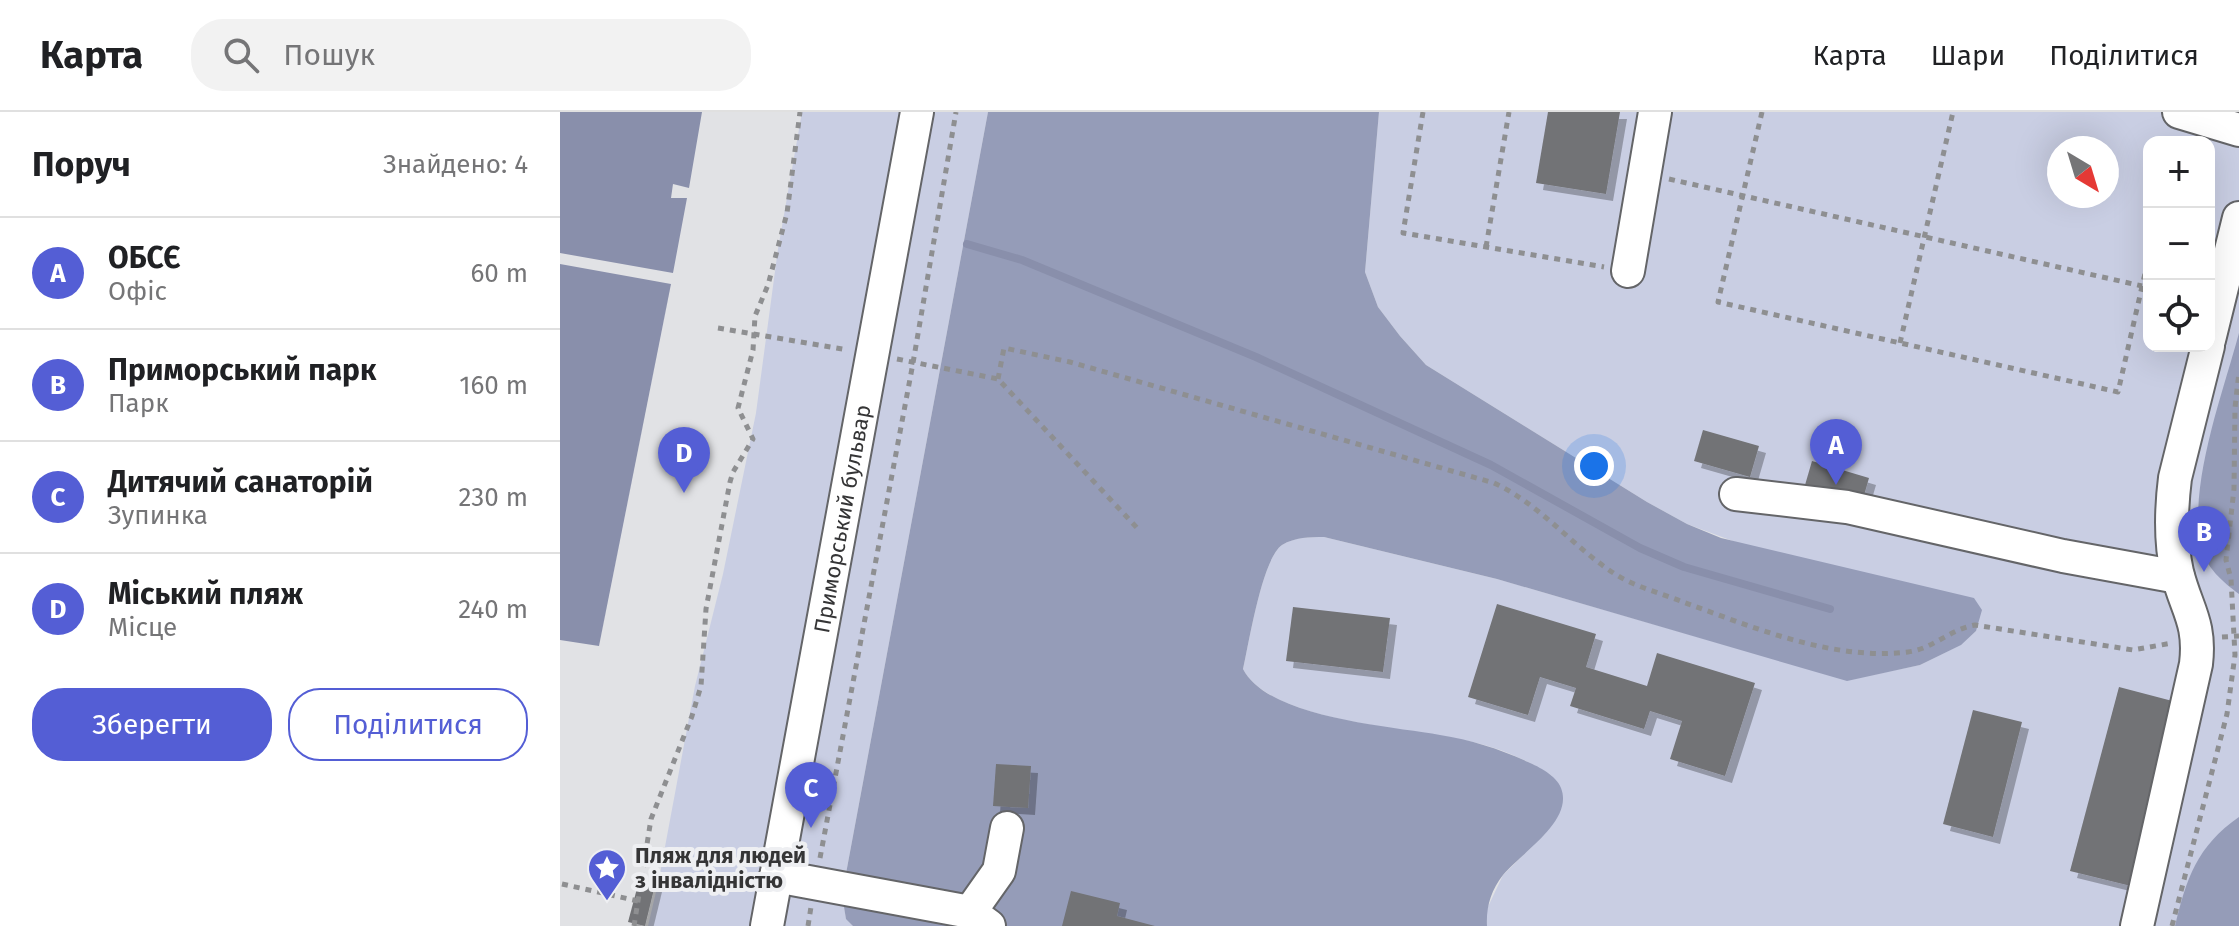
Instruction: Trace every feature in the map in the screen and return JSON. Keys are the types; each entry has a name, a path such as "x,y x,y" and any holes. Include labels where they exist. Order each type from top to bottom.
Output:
{"street":[{"name":"Приморський бульвар","path":"767,926 917,112"},
{"path":"1628,271 1655,112"},
{"path":"2179,112 2239,130"},
{"path":"2215,316 2239,218"},
{"path":"2137,926 2196,664 2198,638 2178,577 2172,528 2175,478 2206,352"},
{"path":"1736,494 1847,507 2063,556 2178,577"},
{"path":"776,876 980,919 999,871 1007,828"}],"path":[{"path":"634,926 651,819 701,686 706,609 730,482 753,439 738,408 753,350 755,316 768,285 787,213 800,112"},
{"path":"808,926 913,363 956,112"},
{"path":"1423,112 1403,233 1628,271"},
{"path":"1486,247 1509,112"},
{"path":"1762,112 1718,302 2118,392 2143,280"},
{"path":"1900,343 1953,112"},
{"path":"1676,181 2142,286"},
{"path":"718,328 998,379 1139,530"},
{"path":"998,379 1004,348 1070,362 1494,483 1520,497 1616,575 1788,638 1841,649 1905,653 1923,650 1962,628 1975,625 2133,650 2198,638"},
{"path":"562,884 638,901"}],"shaded area":[{"path":"560,112 702,112 689,188 673,184 671,198 687,198 673,273 560,253"},
{"path":"802,112 902,112 751,926 648,926 695,686 723,574 756,413 778,249"},
{"path":"933,112 988,112 842,895 846,918 853,926 782,926"},
{"path":"988,112 1379,112 1365,272 1378,307 1426,365 1687,524 1721,538 1974,598 1982,610 1976,631 1961,645 1920,665 1847,681 1497,579 1324,537 1297,539 1282,545 1275,553 1262,584 1243,669 1257,686 1277,699 1332,717 1452,737 1496,749 1542,769 1561,788 1563,800 1553,824 1495,887 1488,905 1487,926 853,926 846,919 842,895"},
{"path":"1379,112 2239,112 2239,926 1487,926 1486,911 1503,875 1545,834 1552,776 1524,760 1484,745 1313,712 1283,701 1259,687 1243,669 1262,584 1275,553 1282,545 1297,539 1324,537 1497,579 1847,680 1920,665 1960,645 1976,631 1687,524 1426,365 1378,307 1365,272"},
{"path":"560,264 671,284 599,646 560,640"},
{"path":"2239,333 2239,594 2206,561 2198,522 2199,495 2209,439"},
{"path":"2239,817 2239,926 2175,926 2195,865 2213,840"}],"building":[{"path":"1548,112 1620,112 1606,194 1536,183"},
{"path":"1703,430 1759,446 1750,477 1694,461"},
{"path":"1812,461 1869,478 1860,509 1803,492"},
{"path":"1497,604 1596,634 1586,667 1647,686 1657,653 1755,683 1725,776 1670,759 1682,721 1650,711 1644,729 1570,706 1576,688 1540,677 1528,715 1468,697"},
{"path":"1293,607 1390,618 1383,672 1286,661"},
{"path":"2119,687 2180,703 2131,886 2070,871"},
{"path":"1973,710 2022,722 1993,837 1943,824"},
{"path":"996,764 1031,766 1028,808 993,806"},
{"path":"639,881 655,885 645,926 628,922"},
{"path":"1071,891 1120,903 1117,916 1155,926 1062,926"}],"waterway":[{"path":"967,244 1022,260 1256,357 1491,465 1640,548 1684,567 1830,609"}],"place":[{"name":"ОБСЄ","path":"1836,485"},
{"name":"Міський пляж","path":"684,493"},
{"name":"Приморський парк","path":"2204,572"},
{"name":"Дитячий санаторій","path":"811,828"},
{"name":"Пляж для людей з інвалідністю","path":"607,902"}]}
